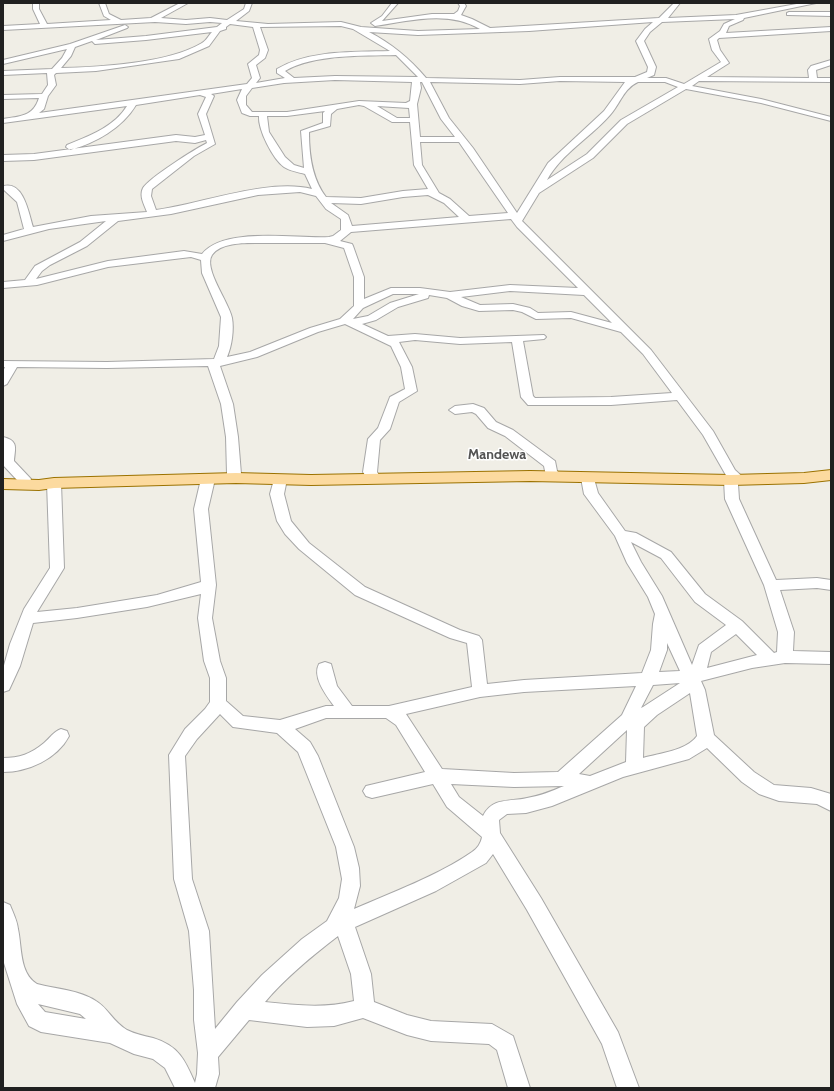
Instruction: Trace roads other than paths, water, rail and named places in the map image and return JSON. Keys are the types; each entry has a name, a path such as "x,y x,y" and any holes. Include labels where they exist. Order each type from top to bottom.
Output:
{"main road":[{"path":"3,484 39,485 54,483 236,478 280,479 556,476 588,478 735,480 804,478 831,475"}],"street":[{"path":"36,3 36,9 44,26"},
{"path":"102,3 106,15 118,25"},
{"path":"3,28 145,23 160,20 185,3"},
{"path":"372,24 384,17 395,3"},
{"path":"640,41 650,28 663,20 677,3"},
{"path":"535,191 590,156 624,122 694,79 707,74 714,68 726,62 716,50 713,39 723,32 726,25 737,20 813,3"},
{"path":"456,16 461,12 462,5"},
{"path":"462,5 475,22"},
{"path":"3,73 96,69 176,57 206,44 218,29 248,7"},
{"path":"245,24 248,7"},
{"path":"3,62 74,45 218,29 268,26 319,24 416,33 729,17 761,14 831,13"},
{"path":"354,27 422,18 456,16 475,22 488,30"},
{"path":"50,72 68,57 74,45 118,25 160,20 186,22 210,20 268,26"},
{"path":"515,218 535,191 552,164 607,113 627,84 652,72 652,67 640,41 632,31 592,24"},
{"path":"256,27 264,50 262,56 252,64 256,78 242,94 243,107 247,113 262,115 292,113 366,103 401,106 413,104"},
{"path":"354,27 380,41 405,59 445,119 461,139 515,218 585,292 647,352 709,434 735,480 732,499 771,585 786,632 777,658"},
{"path":"717,36 803,32 831,29"},
{"path":"803,32 825,38"},
{"path":"339,56 363,49 380,41"},
{"path":"284,82 291,79 280,72 282,69 307,61 339,56 397,53"},
{"path":"813,80 812,70 829,64"},
{"path":"27,118 40,109 44,96 52,85 50,72"},
{"path":"3,121 248,86 335,78 528,82 560,79 831,80"},
{"path":"420,80 413,104 418,165 435,193 448,201 467,219"},
{"path":"666,80 683,86 733,98 768,102 831,120"},
{"path":"152,214 146,196 148,188 191,154 210,145 202,114 210,96 200,93"},
{"path":"3,97 44,96"},
{"path":"34,157 69,147 110,128 125,117 133,102"},
{"path":"366,103 395,120 414,120"},
{"path":"335,106 327,113 328,124 305,131 304,144 309,172 314,187 321,197 335,211 344,214 347,224"},
{"path":"262,115 263,131 280,159 297,169 309,172"},
{"path":"3,158 34,157 128,143 176,138 195,140 209,137"},
{"path":"416,140 461,139"},
{"path":"7,188 18,195 22,202 29,230"},
{"path":"3,238 29,230 117,216 131,217 152,214 258,192 300,189 321,197 353,202 421,192 435,193"},
{"path":"326,241 336,238 355,211 381,198"},
{"path":"26,281 63,253 91,239 117,216"},
{"path":"347,224 392,224 467,219 515,218"},
{"path":"298,240 313,229"},
{"path":"236,478 234,474 232,437 226,404 214,366 218,362 224,348 226,316 217,294 207,277 206,254 213,249 249,240 326,241 346,244 349,247 359,277 359,306"},
{"path":"3,285 108,264 142,259 184,254 191,254 205,258"},
{"path":"3,382 8,364 29,363 93,365 218,362 253,355 314,330 372,318 387,308 413,298 510,288 585,292"},
{"path":"348,322 359,306 391,291 401,290 450,295 473,307 513,307 526,310 536,316 571,315 612,324 628,332"},
{"path":"348,322 395,344 399,349 409,374 411,389 408,393 394,400 384,429 374,439 370,472 374,478"},
{"path":"387,340 415,337 447,341 540,337"},
{"path":"517,338 527,398 532,402 610,401 681,396"},
{"path":"455,410 473,408 480,411 495,427 509,433 550,464 551,473 556,476"},
{"path":"4,449 7,462 24,479 23,484"},
{"path":"588,478 592,494 621,535 634,563 655,596 662,616 694,679 703,715 706,738 727,756 752,782 764,789 785,795 823,798 831,804"},
{"path":"204,1088 208,1074 208,1053 204,1020 204,990 199,931 183,879 177,755 191,734 211,714 218,703 218,678 212,661 205,618 209,586 202,509 208,479"},
{"path":"280,479 276,494 284,521 290,531 304,546 346,582 360,591 455,634 474,640 480,691"},
{"path":"3,686 12,666 28,618 39,594 57,568 54,483"},
{"path":"621,535 631,536 666,555 700,598 737,625 777,658"},
{"path":"771,585 817,583 831,585"},
{"path":"28,618 66,615 179,596 209,586"},
{"path":"562,779 628,719 648,678 659,648 660,622 662,616"},
{"path":"634,767 635,727 642,718 694,679 704,649 737,625"},
{"path":"218,703 238,722 266,727 280,727 326,712 389,712 480,691 524,686 648,678 694,679 738,665 777,658 831,658"},
{"path":"325,668 329,688 348,712"},
{"path":"628,719 651,711"},
{"path":"389,712 402,720 453,802 490,833 534,904 611,1039 628,1088"},
{"path":"280,727 291,734 306,751 324,797 344,840 352,879 339,925 347,938 362,975 364,993 363,1008"},
{"path":"3,765 18,764 45,753 61,736"},
{"path":"208,1053 219,1042 244,1009 269,982 309,946 339,925 429,885 480,857 488,847 491,839 490,833 492,816 497,811 506,808 526,806 552,799 634,767 683,754 700,745 706,738"},
{"path":"372,791 438,776 506,780 562,779 590,783"},
{"path":"3,911 10,929 16,976 35,1018 41,1022 112,1033 161,1050 175,1063 182,1074 186,1088"},
{"path":"20,983 25,989 32,992 84,1005 96,1014 105,1027 112,1033"},
{"path":"244,1009 307,1017 334,1016 363,1008 407,1025 431,1031 492,1034 501,1038 506,1043 510,1052 519,1088"}],"district":[{"name":"Mandewa","path":"497,455"}]}
